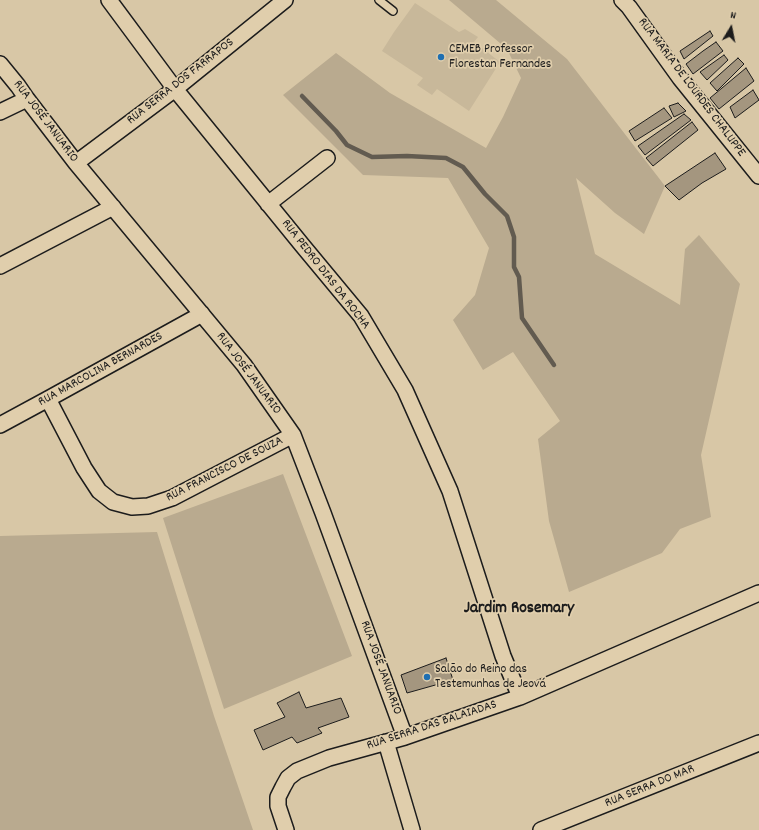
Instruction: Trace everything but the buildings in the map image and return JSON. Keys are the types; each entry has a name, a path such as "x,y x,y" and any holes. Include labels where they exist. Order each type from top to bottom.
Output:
{"street":[{"name":"RUA PEDRO DIAS DA ROCHA","path":"109,0 175,89 361,316 405,390 450,492 503,656 520,697"},
{"name":"RUA SERRA DOS FARRAPOS","path":"76,163 175,89 285,0"},
{"name":"RUA MARIA DE LOURDES CHALUPPE","path":"622,0 629,7 680,78 759,176"},
{"name":"RUA JOSÉ JANUARIO","path":"0,64 76,163 244,365 293,436 323,513 405,737"},
{"path":"0,112 27,99"},
{"path":"268,204 327,158"},
{"path":"0,266 113,207"},
{"name":"RUA MARCOLINA BERNARDES","path":"0,425 202,314"},
{"name":"RUA FRANCISCO DE SOUZA","path":"48,399 84,468 99,491 113,502 132,507 148,506 172,498 293,436"},
{"name":"RUA SERRA DAS BALAIADAS","path":"286,830 278,806 278,797 288,778 297,771 329,758 405,737 520,697 759,593"},
{"path":"386,742 412,830"},
{"name":"RUA SERRA DO MAR","path":"541,830 759,743"}],"lane":[{"path":"379,0 393,11"}],"shaded area":[{"path":"449,0 496,0 567,59 665,186 644,234 615,213 576,178 595,254 680,305 685,249 699,235 740,284 701,455 711,517 680,529 662,553 569,592 549,521 538,439 560,421 513,352 483,370 453,320 475,295 489,248 448,178 363,175 283,95 336,53 390,93 486,148 503,117 521,78 507,49"},
{"name":"CEMEB Professor Florestan Fernandes","path":"415,3 459,32 465,29 478,37 474,42 500,62 469,111 437,89 432,95 417,85 423,78 382,51"},
{"path":"283,474 352,656 224,709 163,518"},
{"path":"157,532 214,716 253,830 0,830 0,536"}],"waterway":[{"path":"302,96 336,131 347,145 372,157 407,156 446,158 463,167 485,194 507,216 514,237 514,267 519,277 522,318 554,365"}],"place":[{"name":"CEMEB Professor Florestan Fernandes","path":"441,57"},
{"name":"Salão do Reino das Testemunhas de Jeová","path":"427,677"}],"district":[{"name":"Jardim Rosemary","path":"519,610"}]}
